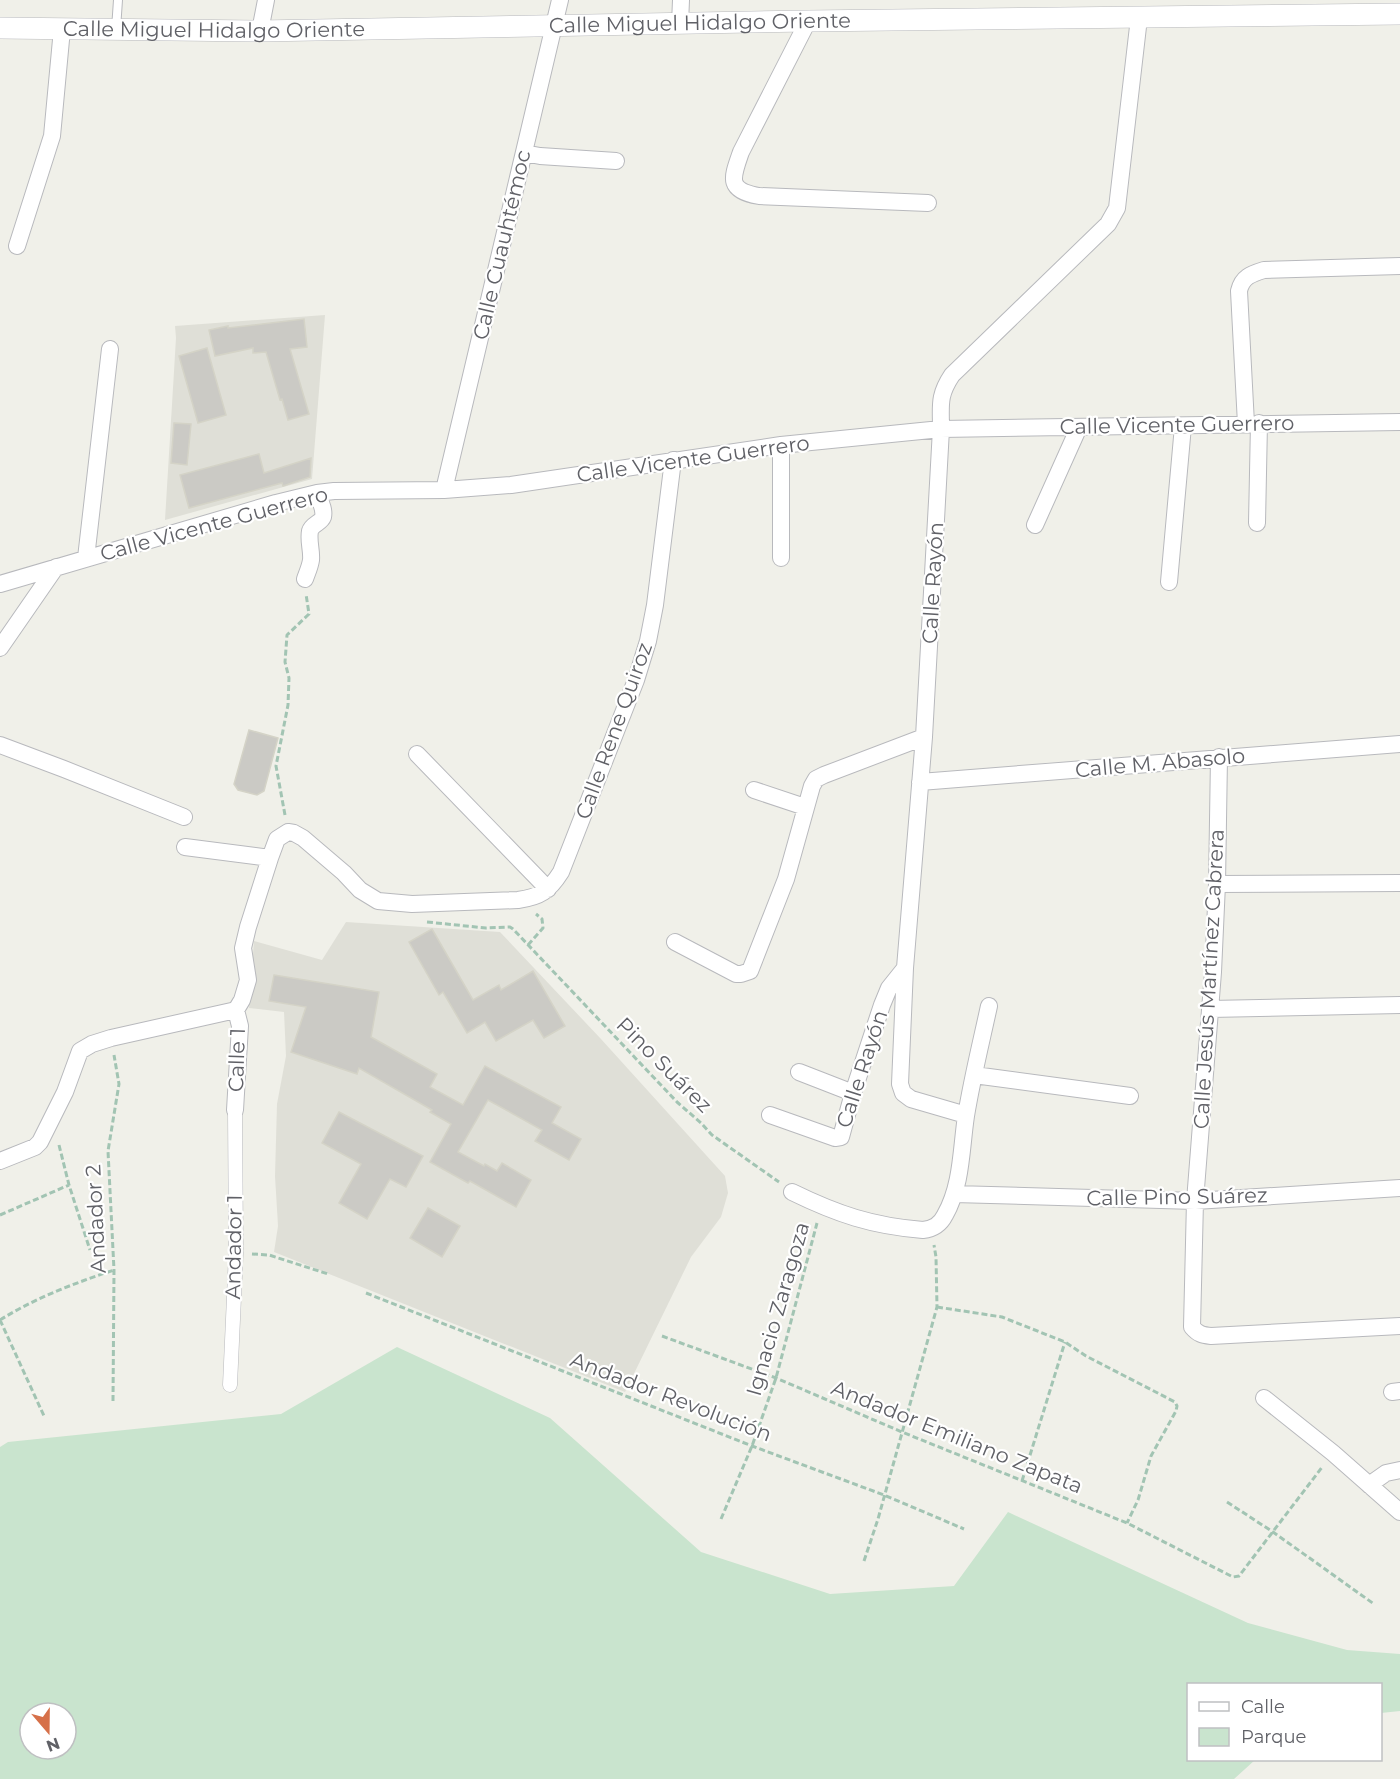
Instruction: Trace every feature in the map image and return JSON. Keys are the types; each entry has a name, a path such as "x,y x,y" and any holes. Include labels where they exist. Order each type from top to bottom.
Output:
{"street":[{"path":"260,31 266,0"},
{"name":"Calle Cuauhtémoc","path":"444,490 560,0"},
{"path":"680,24 681,0"},
{"name":"Calle Miguel Hidalgo Oriente","path":"0,28 260,31 807,21 1400,14"},
{"name":"Calle Rayón","path":"966,1114 911,1099 903,1093 900,1084 905,968 924,737 941,400 944,387 952,375 1108,224 1117,208 1139,18"},
{"path":"807,21 741,152 734,173 734,184 737,189 746,194 759,196 928,203"},
{"path":"17,246 52,136 62,29"},
{"path":"524,153 616,161"},
{"path":"1257,523 1253,424 1239,291 1241,283 1245,278 1264,270 1400,266"},
{"path":"86,558 110,349"},
{"name":"Calle Vicente Guerrero","path":"0,584 276,503 334,491 444,490 512,485 781,445 941,429 1400,422"},
{"path":"1168,582 1183,426"},
{"path":"1035,525 1079,427"},
{"path":"781,445 781,558"},
{"name":"Calle Rene Quiroz","path":"548,889 561,872 636,680 648,641 655,604 673,460"},
{"path":"305,579 311,560 310,530 323,516 317,493"},
{"path":"0,648 56,567"},
{"path":"675,942 736,974 750,970 786,879 805,807 816,779 924,737"},
{"name":"Calle M. Abasolo","path":"920,782 1400,744"},
{"path":"0,745 184,817"},
{"path":"0,1161 35,1147 40,1142 65,1092 80,1050 111,1038 236,1010 242,1000 248,980 243,948 248,927 277,839 288,832 294,832 303,838 360,890 378,901 412,904 518,900 540,895 548,889 417,754"},
{"name":"Calle Jesús Martínez Cabrera","path":"1220,757 1217,884 1196,1201 1192,1327 1202,1335 1211,1336 1400,1326"},
{"path":"754,790 805,807"},
{"path":"185,847 270,858"},
{"path":"1217,884 1400,883"},
{"name":"Calle Rayón","path":"770,1115 835,1138 842,1135 853,1093 889,988 905,968"},
{"path":"1210,1009 1400,1005"},
{"path":"792,1192 822,1207 879,1225 923,1230 940,1223 954,1194 959,1173 966,1114 989,1006"},
{"name":"Calle 1","path":"235,1110 240,1026 236,1010"},
{"path":"799,1072 853,1093"},
{"path":"975,1075 1130,1096"},
{"name":"Andador 1","path":"230,1385 236,1253 235,1110"},
{"name":"Calle Pino Suárez","path":"954,1194 1196,1201 1400,1188"},
{"path":"1264,1398 1333,1453 1400,1512"},
{"path":"1369,1485 1386,1473 1400,1470"}],"lane":[{"path":"116,30 118,0"}],"path":[{"path":"288,832 276,766 288,705 289,678 285,662 287,635 309,614 305,579"},
{"path":"518,900 542,919 544,924 528,945"},
{"name":"Pino Suárez","path":"505,928 513,929 677,1102 712,1135 792,1192"},
{"name":"Andador 2","path":"111,1038 119,1084 108,1152 114,1270 112,1401"},
{"path":"52,1120 69,1185 90,1250"},
{"path":"0,1215 69,1185"},
{"name":"Ignacio Zaragoza","path":"721,1519 752,1446 776,1378 822,1207"},
{"path":"864,1561 937,1306 936,1257 930,1229"},
{"path":"236,1253 269,1255 328,1274"},
{"path":"44,1416 0,1320 21,1307 114,1270"},
{"name":"Andador Revolución","path":"366,1293 752,1446 884,1495 964,1529"},
{"path":"937,1306 1002,1317 1065,1342 1175,1402 1176,1412 1151,1456 1138,1500 1127,1523"},
{"name":"Andador Emiliano Zapata","path":"662,1336 776,1378 902,1432 1127,1523 1236,1578 1272,1533"},
{"path":"1021,1481 1065,1342"},
{"path":"1272,1533 1333,1453"},
{"path":"1227,1502 1374,1604"}],"shaded area":[{"path":"325,315 312,479 165,520 175,326"},
{"path":"346,922 500,932 725,1176 728,1193 721,1217 691,1257 625,1392 274,1252 278,1226 275,1176 277,1104 286,1056 284,1012 249,1008 254,941 322,960"}],"green space":[{"path":"397,1347 550,1418 701,1552 830,1594 954,1586 1008,1512 1248,1623 1347,1650 1400,1654 1400,1711 1382,1713 1382,1683 1187,1683 1187,1761 1254,1761 1234,1779 0,1779 0,1447 8,1442 281,1414"}],"building":[{"path":"304,319 307,347 290,349 309,414 288,420 266,352 253,353 253,348 215,356 209,330"},
{"path":"207,348 226,415 198,423 179,356"},
{"path":"174,423 191,424 187,465 171,463"},
{"path":"259,454 264,473 311,458 310,477 283,486 282,483 189,508 180,475"},
{"path":"249,730 278,738 264,791 257,795 238,790 234,784"},
{"path":"432,929 473,1000 499,985 501,990 533,971 565,1026 544,1038 533,1020 496,1041 485,1022 467,1033 443,992 439,995 409,942"},
{"path":"274,975 379,992 371,1037 437,1074 430,1087 463,1105 485,1066 561,1107 552,1123 581,1139 569,1160 535,1141 542,1130 488,1100 458,1152 497,1171 502,1163 531,1180 516,1207 430,1162 451,1124 430,1112 432,1110 359,1068 357,1074 291,1052 306,1007 269,1001"},
{"path":"339,1112 423,1156 406,1187 390,1179 367,1219 339,1203 361,1164 322,1143"},
{"path":"428,1208 460,1226 442,1257 410,1238"}]}
